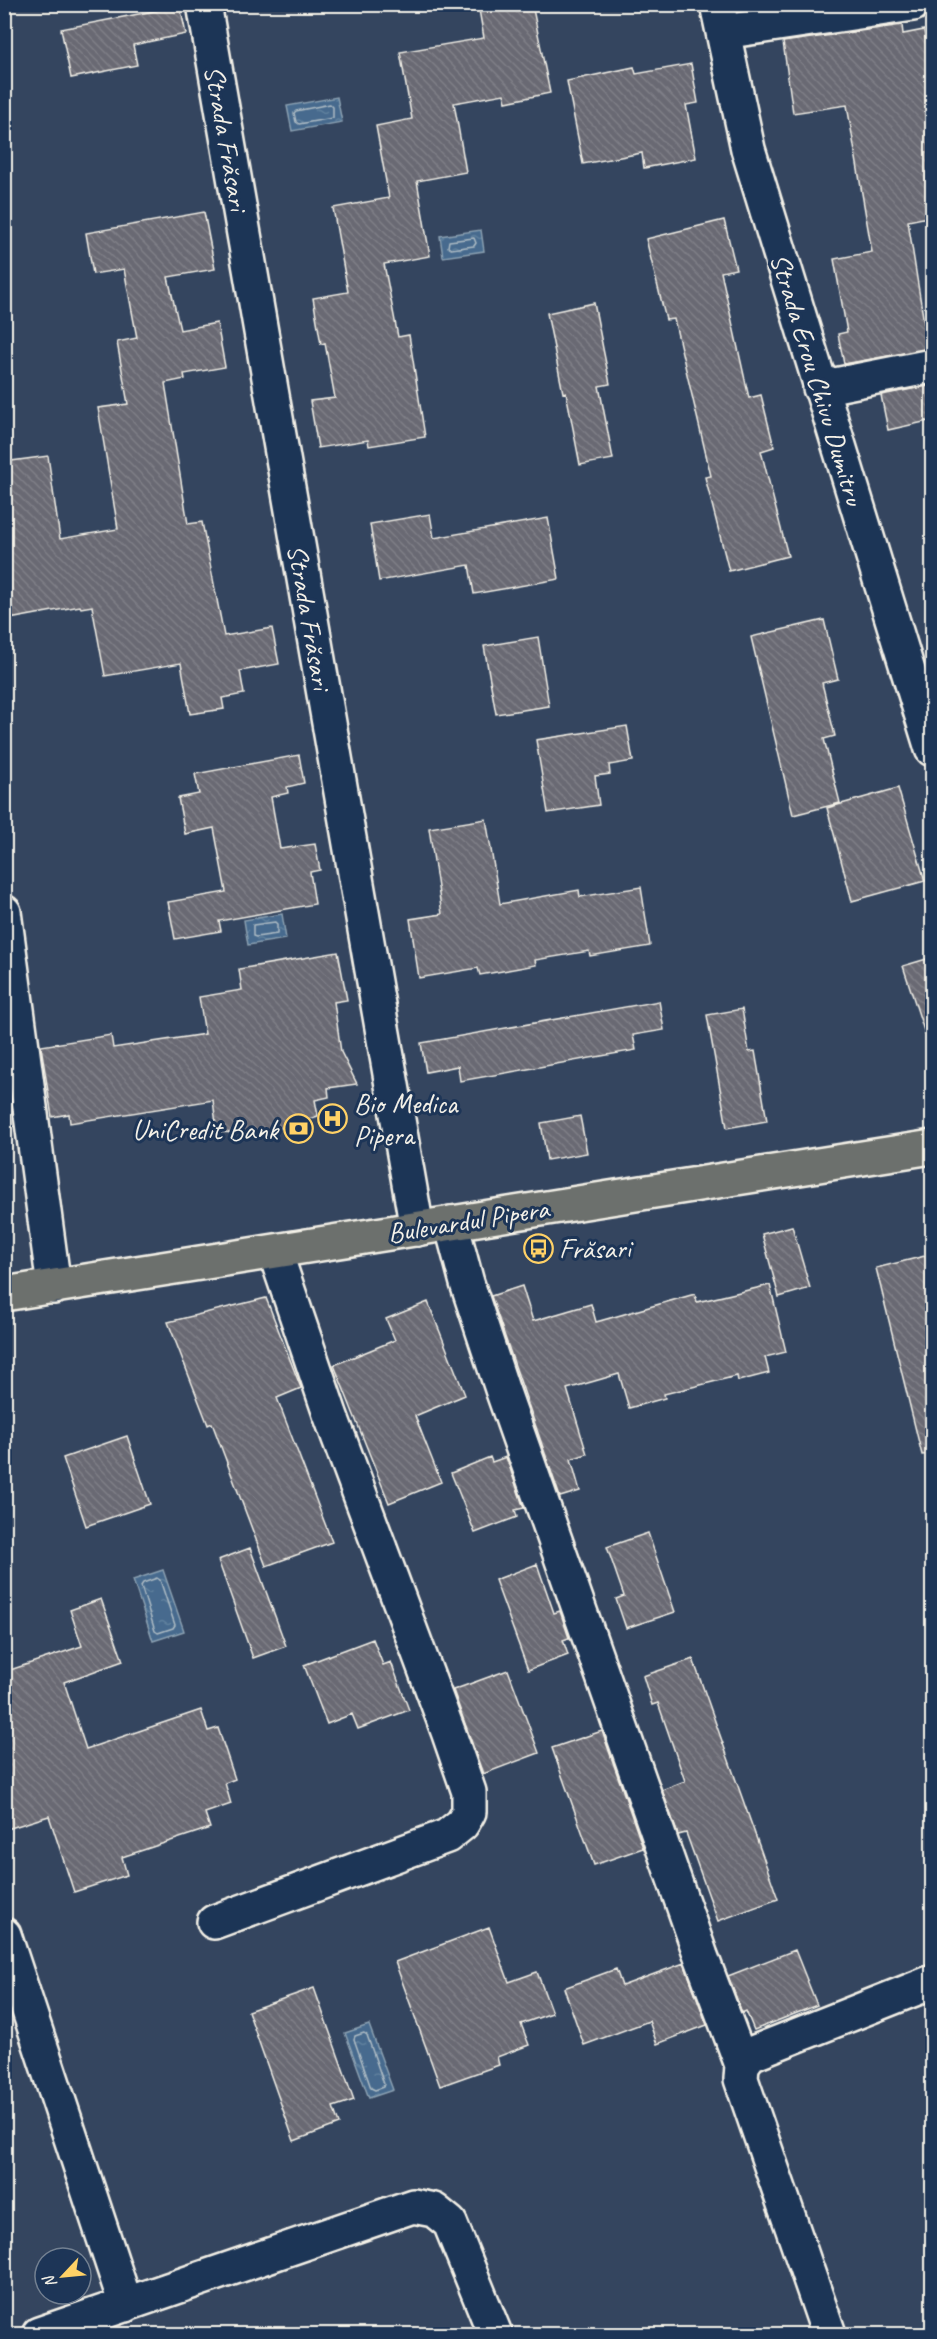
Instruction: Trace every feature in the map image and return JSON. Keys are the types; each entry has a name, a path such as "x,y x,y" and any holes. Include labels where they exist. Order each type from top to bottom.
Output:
{"main road":[{"name":"Bulevardul Pipera","path":"4,1294 933,1147"}],"street":[{"name":"Strada Frăsari","path":"204,4 417,1229"},
{"path":"720,18 913,4"},
{"name":"Strada Erou Chivu Dumitru","path":"720,18 748,149 933,749"},
{"path":"820,388 933,366"},
{"path":"4,912 54,1287"},
{"path":"452,1223 467,1283 502,1389 697,1946 742,2065 741,2079 829,2334"},
{"path":"214,1922 447,1836 462,1824 469,1812 469,1792 449,1734 330,1414 275,1251"},
{"path":"4,1935 126,2305"},
{"path":"742,2065 750,2054 933,1982"},
{"path":"39,2334 413,2206 434,2210 450,2223 495,2334"}],"water":[{"path":"337,97 342,122 292,131 287,106"},
{"path":"481,230 484,251 443,257 440,236"},
{"path":"282,914 286,939 248,945 244,920"},
{"path":"163,1570 184,1631 153,1641 133,1580"},
{"path":"369,2025 393,2090 369,2098 345,2033"}],"building":[{"path":"478,4 532,4 550,93 506,102 504,94 454,103 466,172 417,181 430,256 384,264 398,337 409,335 425,437 369,446 368,440 318,448 310,401 335,398 325,343 321,344 313,298 348,292 333,208 389,198 376,126 412,119 400,52 484,38"},
{"path":"180,6 186,34 133,45 137,65 71,78 61,29"},
{"path":"902,25 903,34 924,30 933,84 933,91 926,92 933,133 933,216 908,221 924,323 933,321 933,348 844,364 838,334 847,332 834,259 872,252 847,105 793,113 783,42"},
{"path":"691,64 698,103 686,105 696,158 644,168 642,153 583,164 567,81 634,67 636,74"},
{"path":"204,212 215,269 168,277 180,330 217,323 225,367 184,374 185,379 165,383 188,524 202,522 224,636 272,628 279,664 240,671 244,694 222,698 224,709 190,714 181,663 105,676 92,606 81,608 80,606 4,620 4,462 48,456 60,539 118,529 98,408 128,404 117,342 137,338 124,269 93,274 86,233"},
{"path":"724,220 736,269 721,272 749,398 761,395 774,447 761,451 788,556 729,571 705,477 711,476 674,319 666,320 646,239"},
{"path":"594,303 610,384 599,386 613,459 580,465 566,392 563,393 547,313"},
{"path":"933,385 933,420 888,430 881,395"},
{"path":"430,514 434,538 548,518 559,579 474,594 469,565 379,581 370,524"},
{"path":"824,620 838,679 822,683 835,736 824,739 840,803 793,815 751,637"},
{"path":"538,637 549,706 496,714 484,646"},
{"path":"627,726 633,761 609,765 610,774 595,776 599,805 548,813 536,740"},
{"path":"299,755 304,783 287,787 288,793 271,797 280,849 315,844 320,870 310,872 315,904 219,921 221,931 175,939 168,902 226,892 214,828 185,834 178,798 199,794 195,774"},
{"path":"898,788 925,881 852,901 827,808"},
{"path":"486,819 500,904 579,890 580,897 641,887 650,946 590,956 589,951 535,960 536,965 480,975 478,968 419,978 410,919 442,914 429,828"},
{"path":"338,952 347,1000 334,1002 341,1052 357,1084 328,1088 329,1097 315,1100 318,1116 272,1131 241,1133 217,1132 213,1100 70,1123 69,1114 52,1117 41,1046 111,1035 113,1048 205,1034 199,997 242,990 239,969"},
{"path":"933,957 933,1039 927,1040 903,966"},
{"path":"659,1001 664,1030 633,1035 636,1050 460,1081 458,1066 426,1072 421,1043"},
{"path":"742,1009 749,1052 755,1051 767,1121 727,1128 707,1015"},
{"path":"580,1116 587,1153 547,1160 541,1123"},
{"path":"792,1226 810,1288 779,1297 762,1234"},
{"path":"933,1254 933,1454 922,1455 876,1268"},
{"path":"770,1285 786,1352 765,1357 769,1373 738,1381 737,1376 664,1394 665,1398 629,1408 619,1374 567,1389 587,1454 571,1459 580,1491 560,1497 491,1296 522,1286 533,1321 591,1304 596,1322 695,1294 697,1302"},
{"path":"266,1298 301,1388 277,1398 332,1542 266,1566 212,1423 208,1425 168,1322"},
{"path":"428,1302 465,1395 415,1416 441,1482 389,1503 334,1365 395,1340 386,1319"},
{"path":"127,1436 150,1504 86,1526 63,1458"},
{"path":"490,1457 492,1462 506,1457 524,1508 515,1510 517,1517 475,1533 451,1473"},
{"path":"648,1533 675,1612 626,1628 616,1599 624,1596 607,1547"},
{"path":"250,1548 286,1646 253,1658 218,1560"},
{"path":"537,1564 554,1613 560,1611 569,1638 563,1640 568,1655 528,1670 495,1580"},
{"path":"101,1599 123,1661 64,1682 86,1749 201,1710 208,1731 218,1728 235,1779 225,1783 231,1804 205,1813 210,1828 122,1857 127,1875 74,1892 49,1816 4,1830 4,1672 82,1646 70,1610"},
{"path":"373,1639 383,1665 391,1662 409,1710 358,1729 352,1714 327,1724 304,1665"},
{"path":"693,1659 778,1899 718,1921 686,1833 678,1835 662,1790 685,1781 658,1703 652,1705 643,1676"},
{"path":"508,1670 539,1753 483,1774 453,1690"},
{"path":"602,1731 643,1848 594,1865 552,1748"},
{"path":"489,1927 509,1982 537,1972 552,2013 521,2024 529,2045 497,2057 499,2065 440,2086 395,1962"},
{"path":"795,1950 817,2005 754,2030 746,2011 742,2013 728,1976"},
{"path":"684,1963 707,2025 657,2044 649,2021 584,2045 564,1988 616,1969 622,1986"},
{"path":"314,1988 354,2100 333,2107 339,2124 294,2141 248,2011"}],"place":[{"name":"Bio Medica Pipera","path":"333,1119"},
{"name":"UniCredit Bank","path":"299,1129"},
{"name":"Frăsari","path":"538,1248"}]}
